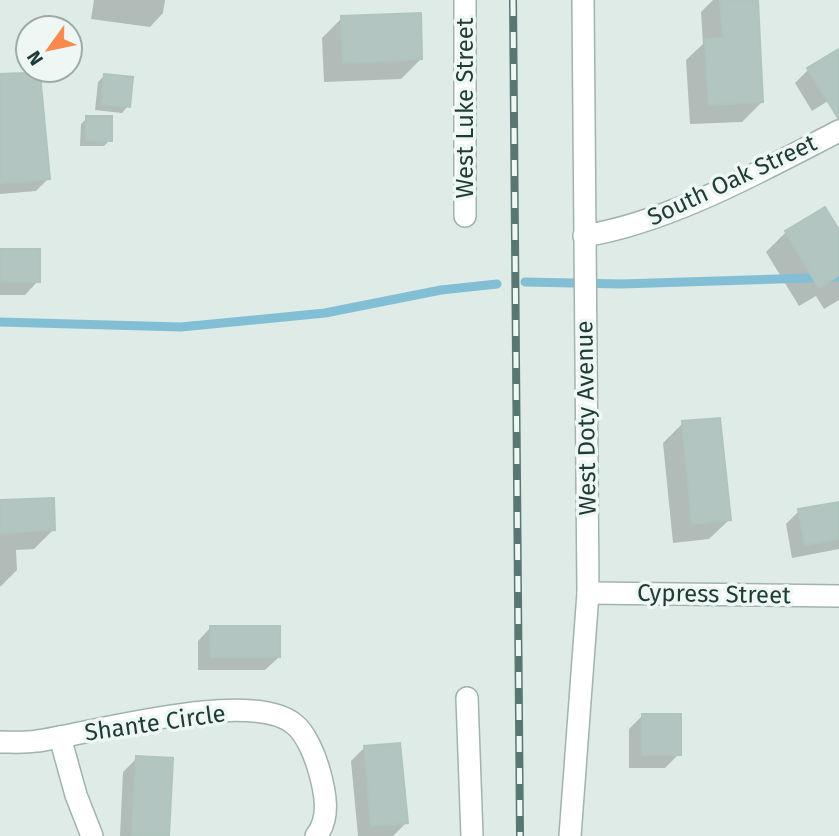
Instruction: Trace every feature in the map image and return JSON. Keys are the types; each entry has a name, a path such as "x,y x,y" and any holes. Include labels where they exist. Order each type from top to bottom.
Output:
{"street":[{"name":"West Luke Street","path":"464,0 465,216"},
{"name":"West Doty Avenue","path":"570,836 588,593 583,0"},
{"name":"South Oak Street","path":"583,236 613,231 662,216 839,131"},
{"name":"Cypress Street","path":"588,593 839,596"},
{"path":"467,698 472,836"},
{"name":"Shante Circle","path":"0,743 60,737 211,710 262,711 294,723 315,756 326,794 322,828 316,836"},
{"name":"Shante Circle","path":"60,737 76,795 92,836"}],"building":[{"path":"720,0 758,0 763,102 709,105 705,39 723,38"},
{"path":"421,13 422,59 343,63 341,16"},
{"path":"839,49 839,118 838,118 807,68"},
{"path":"14,73 14,84 41,84 50,179 0,183 0,74"},
{"path":"104,74 133,77 130,107 101,104"},
{"path":"86,116 112,116 112,141 86,140"},
{"path":"825,207 839,230 839,275 819,288 785,231"},
{"path":"0,249 40,249 40,282 0,282"},
{"path":"720,418 731,520 692,524 682,421"},
{"path":"54,498 55,530 0,533 0,500"},
{"path":"839,502 839,539 805,545 798,509"},
{"path":"210,626 280,626 280,657 211,657"},
{"path":"642,714 681,714 681,755 642,755"},
{"path":"400,743 408,823 371,826 364,746"},
{"path":"136,756 173,758 169,836 132,836"}],"waterway":[{"path":"525,282 621,284 839,277"},
{"path":"0,322 181,327 325,313 441,290 497,284"}],"railway":[{"path":"513,0 520,836"}]}
